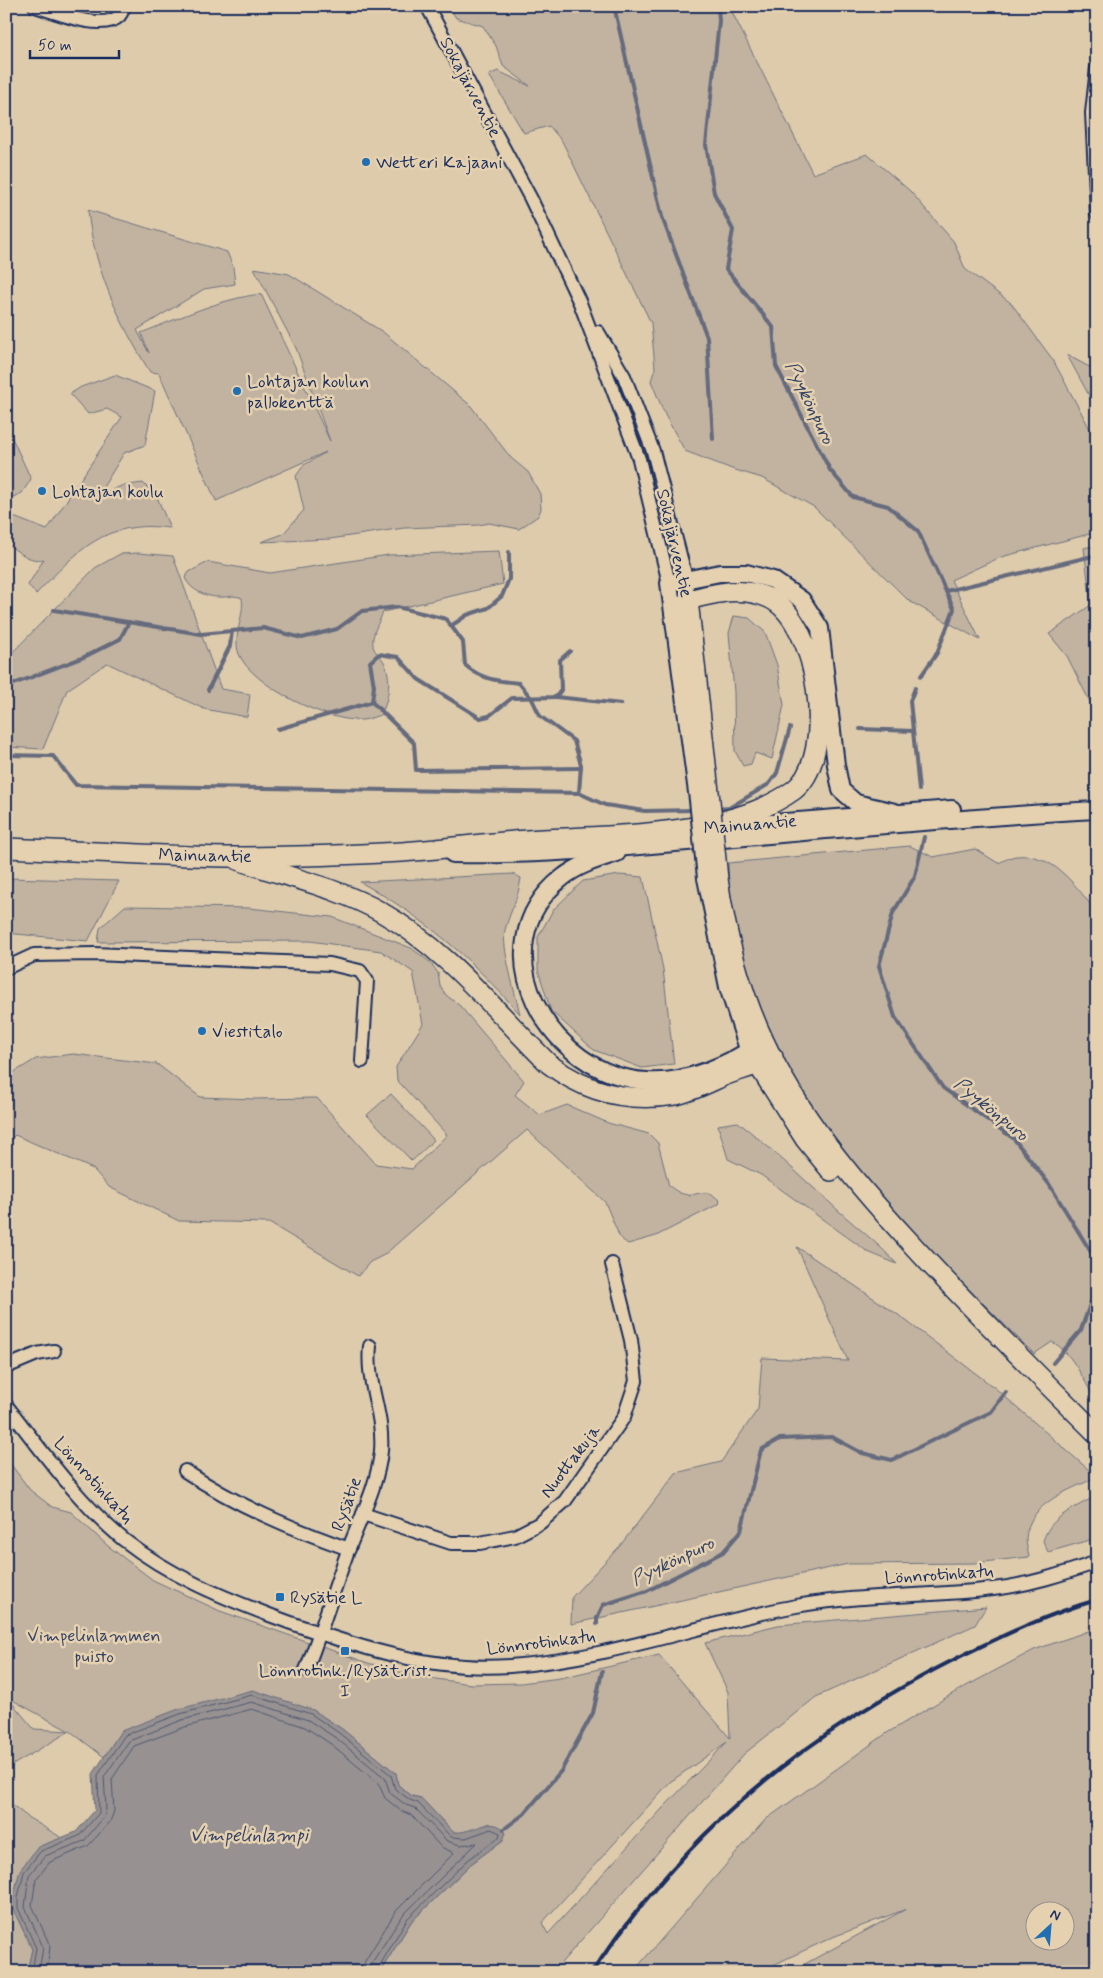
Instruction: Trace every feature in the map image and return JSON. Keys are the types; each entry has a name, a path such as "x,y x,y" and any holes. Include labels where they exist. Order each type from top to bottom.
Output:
{"highway":[{"path":"680,600 741,590 770,598 791,616 804,638 810,661 815,685 817,732 812,763 797,787 777,801 755,811 683,830"},
{"name":"Sokajärventie","path":"680,600 712,878 761,1054 796,1098 840,1163 947,1283 1097,1434"},
{"name":"Mainuantie","path":"6,848 227,856 403,852 492,842 683,830"},
{"path":"227,856 319,885 381,912 437,951 462,972 549,1064 565,1076 610,1095 647,1097 677,1094 761,1054"}],"main road":[{"path":"669,582 720,573 746,573 773,580 802,600 820,628 836,765 841,790 856,803 895,812"},
{"name":"Sokajärventie","path":"669,582 680,600"},
{"name":"Mainuantie","path":"683,830 895,812 1097,802"},
{"name":"Mainuantie","path":"403,852 492,855 639,846 987,817 1097,810"},
{"path":"639,846 575,869 556,883 541,900 528,928 524,958 531,994 544,1021 565,1046 594,1066 627,1078 647,1081 686,1076 728,1062 761,1054"}],"street":[{"path":"35,6 89,22 104,22 118,17 125,6"},
{"name":"Sokajärventie","path":"427,6 531,199 580,303 639,459 669,582"},
{"path":"1097,68 1092,113 1097,213"},
{"name":"Sokajärventie","path":"580,303 624,376 650,443 686,578 680,600"},
{"path":"6,968 34,955 94,954 330,964 360,971 367,981 362,1061"},
{"name":"Nuottakuja","path":"363,1514 451,1543 480,1543 515,1536 540,1524 565,1501 624,1417 636,1381 631,1340 612,1264"},
{"name":"Rysätie","path":"306,1670 377,1471 382,1437 381,1422 369,1372 370,1346"},
{"path":"6,1367 23,1358 54,1351"},
{"name":"Lönnrotinkatu","path":"6,1405 91,1509 122,1538 156,1564 200,1587 359,1647 448,1665 515,1666 571,1659 794,1606 868,1596 994,1589 1037,1581 1097,1562"},
{"path":"185,1471 223,1496 349,1549"}],"green space":[{"path":"449,6 729,6 813,174 867,154 910,191 954,242 965,269 1011,303 1053,360 1097,442 1097,532 1001,557 951,580 980,640 909,601 814,507 762,478 685,451 665,415 651,381 655,368 651,323 562,141 549,126 524,133 489,75 498,71 530,86 503,66 496,46 483,26 456,18"},
{"path":"88,210 227,252 233,267 235,284 204,289 137,330 149,353 141,333 185,315 230,300 261,294 330,441 296,348 254,268 289,274 383,332 470,405 511,458 528,472 540,494 541,509 538,516 519,529 489,523 404,528 330,539 261,542 283,534 304,510 296,476 304,465 326,452 216,501 159,373 150,372 119,315 102,274 91,231"},
{"path":"1067,355 1097,371 1097,410"},
{"path":"115,375 155,391 145,445 124,453 97,497 121,486 143,483 157,497 170,528 147,526 127,528 110,534 79,552 36,594 28,585 44,559 29,558 6,543 6,514 47,530 122,417 107,409 88,414 70,394 81,387"},
{"path":"6,425 31,479 22,493 6,500"},
{"path":"1097,545 1097,716 1067,656 1049,634 1091,605 1084,548"},
{"path":"499,551 503,584 383,612 374,633 373,642 376,652 383,660 388,675 388,695 381,715 364,720 348,719 312,709 275,690 259,678 247,666 237,647 242,598 236,596 213,597 204,594 194,589 185,578 189,572 208,562 270,573 389,555"},
{"path":"138,553 173,556 221,689 250,694 247,717 204,709 107,663 67,690 43,749 6,747 6,659 95,568 120,554"},
{"path":"734,616 749,618 765,632 777,665 784,705 772,759 755,753 751,764 743,766 735,751 734,692 729,633"},
{"path":"910,846 933,857 975,849 998,863 1017,856 1030,856 1042,860 1053,865 1063,873 1097,913 1097,1402 1078,1369 1066,1353 1052,1342 1034,1354 930,1250 879,1194 832,1135 791,1073 758,1007 736,937 728,863"},
{"path":"513,874 521,878 504,937 507,959 520,1014 465,957 427,925 360,882"},
{"path":"619,875 643,877 663,969 674,1064 642,1068 594,1050 551,1011 538,970 538,937 553,910 583,881"},
{"path":"6,878 119,881 88,941 6,933"},
{"path":"125,906 249,908 332,917 411,948 430,962 438,973 440,986 446,995 460,1006 524,1081 515,1095 540,1115 567,1105 608,1123 649,1134 658,1143 669,1186 683,1194 709,1193 720,1201 719,1204 656,1236 628,1244 620,1238 605,1202 527,1130 384,1255 370,1262 358,1276 269,1223 179,1221 109,1187 93,1169 15,1135 6,1144 6,1077 36,1059 73,1054 157,1064 200,1097 255,1099 317,1098 376,1164 412,1169 447,1135 397,1080 396,1067 423,1024 413,972 381,951 310,941 98,942 100,928"},
{"path":"391,1094 434,1140 412,1161 367,1115"},
{"path":"738,1122 784,1161 897,1264 868,1252 761,1175 728,1159 718,1125"},
{"path":"797,1247 897,1314 995,1388 1097,1477 1053,1499 1035,1515 1029,1526 1026,1538 1029,1557 974,1563 848,1564 571,1624 572,1597 619,1547 676,1473 721,1462 758,1409 762,1358 848,1361"},
{"name":"Vimpelinlammen puisto","path":"6,1458 30,1490 52,1507 71,1512 108,1546 153,1580 220,1611 368,1663 415,1676 471,1684 521,1683 560,1678 659,1655 730,1738 728,1692 705,1643 778,1625 986,1607 975,1625 816,1697 744,1754 555,1972 380,1972 411,1922 471,1864 503,1840 490,1823 465,1833 453,1832 421,1798 412,1796 398,1785 396,1773 342,1729 313,1710 121,1731 104,1757 70,1731 6,1769","holes":["7,1697 69,1731 34,1729","727,1742 662,1809 548,1934 542,1923 670,1782"]},
{"path":"1097,1495 1097,1538 1048,1552 1043,1541 1052,1525 1065,1514"},
{"path":"1097,1628 1097,1972 790,1972 906,1909 833,1937 758,1972 633,1972 765,1820 887,1733 957,1691 1034,1650"},
{"path":"6,1800 29,1818 62,1838 38,1847 13,1909 32,1949 27,1972 6,1972"}],"water":[{"name":"Vimpelinlampi","path":"253,1690 313,1710 342,1729 396,1773 398,1785 412,1796 421,1798 453,1832 495,1825 501,1827 506,1833 503,1840 471,1864 411,1922 380,1972 27,1972 32,1949 13,1909 13,1897 20,1870 38,1847 76,1832 95,1810 93,1774 121,1731 179,1709"}],"waterway":[{"path":"614,6 662,217 707,337 713,439"},
{"name":"Pyykönpuro","path":"718,6 719,21 706,145 714,193 733,230 726,269 773,327 776,366 830,470 853,497 888,506 918,531 954,609 937,653 921,676"},
{"path":"451,626 467,615 488,608 502,596 509,579 509,552"},
{"path":"946,591 1097,555"},
{"path":"54,610 201,634 263,628 302,638 337,629 362,611 397,607 446,619 463,642 465,665 484,677 519,683 532,699 540,716 574,741 581,765 579,793"},
{"path":"6,687 84,657 120,639 129,622"},
{"path":"208,690 230,646 232,631"},
{"path":"372,702 374,686 370,662 379,654 398,657 418,679 480,718 489,716 512,698 556,697 561,690 560,660 570,651"},
{"name":"Pyykönpuro","path":"915,688 910,701 919,790"},
{"path":"556,697 621,704"},
{"path":"278,729 372,702 414,743 416,770 581,768"},
{"path":"716,809 729,808 769,784 777,773 790,728"},
{"path":"860,729 913,731"},
{"path":"6,755 53,756 76,785 579,793 605,805 645,811 694,810"},
{"name":"Pyykönpuro","path":"924,837 915,876 893,913 879,966 895,1017 943,1088 1014,1139 1049,1184 1094,1257 1094,1293 1081,1330 1053,1363"},
{"name":"Pyykönpuro","path":"597,1624 597,1618 603,1605 647,1591 723,1552 741,1531 761,1450 780,1439 832,1437 862,1453 892,1460 991,1412 1006,1392"},
{"name":"Pyykönpuro","path":"504,1829 524,1814 561,1771 593,1713 602,1672"}],"railway":[{"path":"592,1972 636,1912 703,1836 748,1795 805,1750 897,1690 961,1656 1011,1632 1079,1605 1097,1600"}],"place":[{"name":"Wetteri Kajaani","path":"366,162"},
{"name":"Lohtajan koulun pallokenttä","path":"237,391"},
{"name":"Lohtajan koulu","path":"42,491"},
{"name":"Viestitalo","path":"202,1031"},
{"name":"Rysätie L","path":"280,1597"},
{"name":"Lönnrotink./Rysät.rist. I","path":"345,1651"}]}
